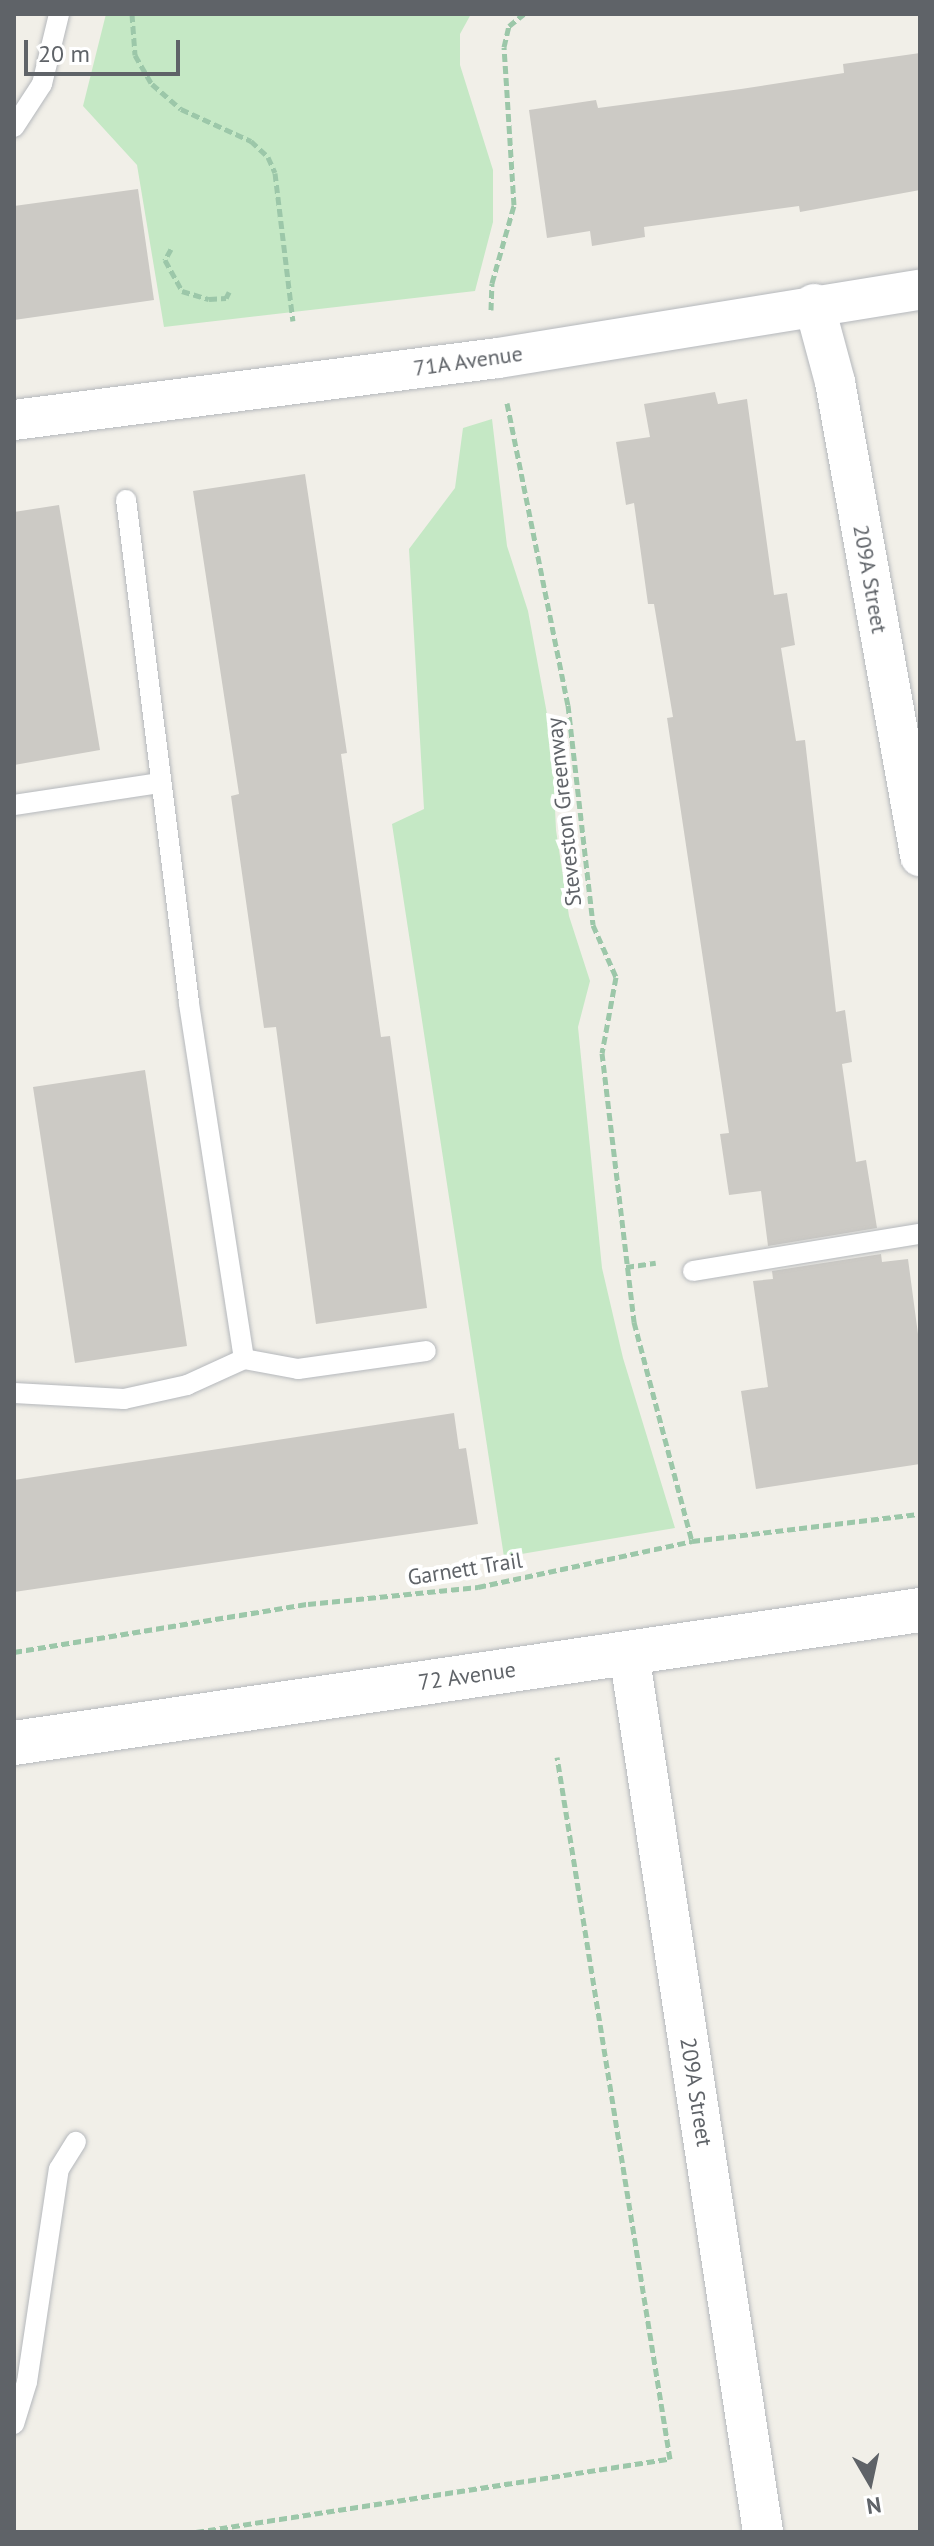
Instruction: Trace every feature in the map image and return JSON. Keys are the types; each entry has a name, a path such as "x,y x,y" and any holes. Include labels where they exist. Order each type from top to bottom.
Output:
{"main road":[{"name":"72 Avenue","path":"14,1743 920,1610"}],"street":[{"name":"71A Avenue","path":"14,420 498,358 741,321 814,304 920,290"},
{"name":"209A Street","path":"814,304 835,382 920,856"},
{"name":"209A Street","path":"629,1653 757,2531"}],"lane":[{"path":"14,127 42,84 59,14"},
{"path":"126,500 160,783 244,1359"},
{"path":"14,805 160,783"},
{"path":"693,1271 920,1234"},
{"path":"14,1393 124,1399 187,1385 244,1359 298,1369 426,1351"},
{"path":"14,2424 27,2382 59,2169 76,2142"}],"path":[{"path":"132,14 135,55 152,84 181,109 251,141 268,157 275,173 293,321"},
{"name":"Steveston Greenway","path":"524,14 509,26 504,47 515,169 514,205 492,283 498,358 568,705 593,925 616,977 602,1053 634,1322 692,1541"},
{"path":"171,249 165,260 182,291 209,299 226,298 229,292"},
{"name":"Garnett Trail","path":"14,1652 308,1604 478,1587 692,1541 920,1514"},
{"path":"196,2532 670,2459 557,1757"}],"green space":[{"path":"106,14 471,14 460,34 460,65 493,170 493,222 475,291 164,327 137,165 83,106"},
{"path":"492,419 507,546 528,611 552,741 556,830 569,916 590,981 578,1027 602,1268 623,1358 675,1528 504,1557 392,824 424,809 409,549 455,488 463,428"}],"building":[{"path":"920,53 920,190 800,212 799,206 644,227 645,237 592,246 590,231 547,238 529,110 596,100 598,108 741,89 844,73 843,64"},
{"path":"138,189 154,300 14,320 14,206"},
{"path":"715,392 718,404 747,399 774,595 787,593 795,645 781,648 796,741 805,740 836,1012 845,1010 852,1062 842,1064 856,1162 866,1160 877,1228 768,1246 761,1191 729,1195 720,1134 729,1133 667,718 673,717 654,604 648,604 634,503 626,505 616,442 650,437 644,404"},
{"path":"305,474 347,753 341,754 381,1037 390,1036 427,1308 316,1324 276,1027 264,1028 231,796 239,794 193,491"},
{"path":"59,505 100,750 14,765 14,512"},
{"path":"145,1070 187,1346 75,1363 33,1087"},
{"path":"881,1254 882,1262 908,1259 920,1349 920,1464 756,1489 741,1391 768,1387 753,1281 773,1279 772,1271"},
{"path":"454,1413 459,1449 466,1448 478,1524 14,1592 14,1480"}]}
